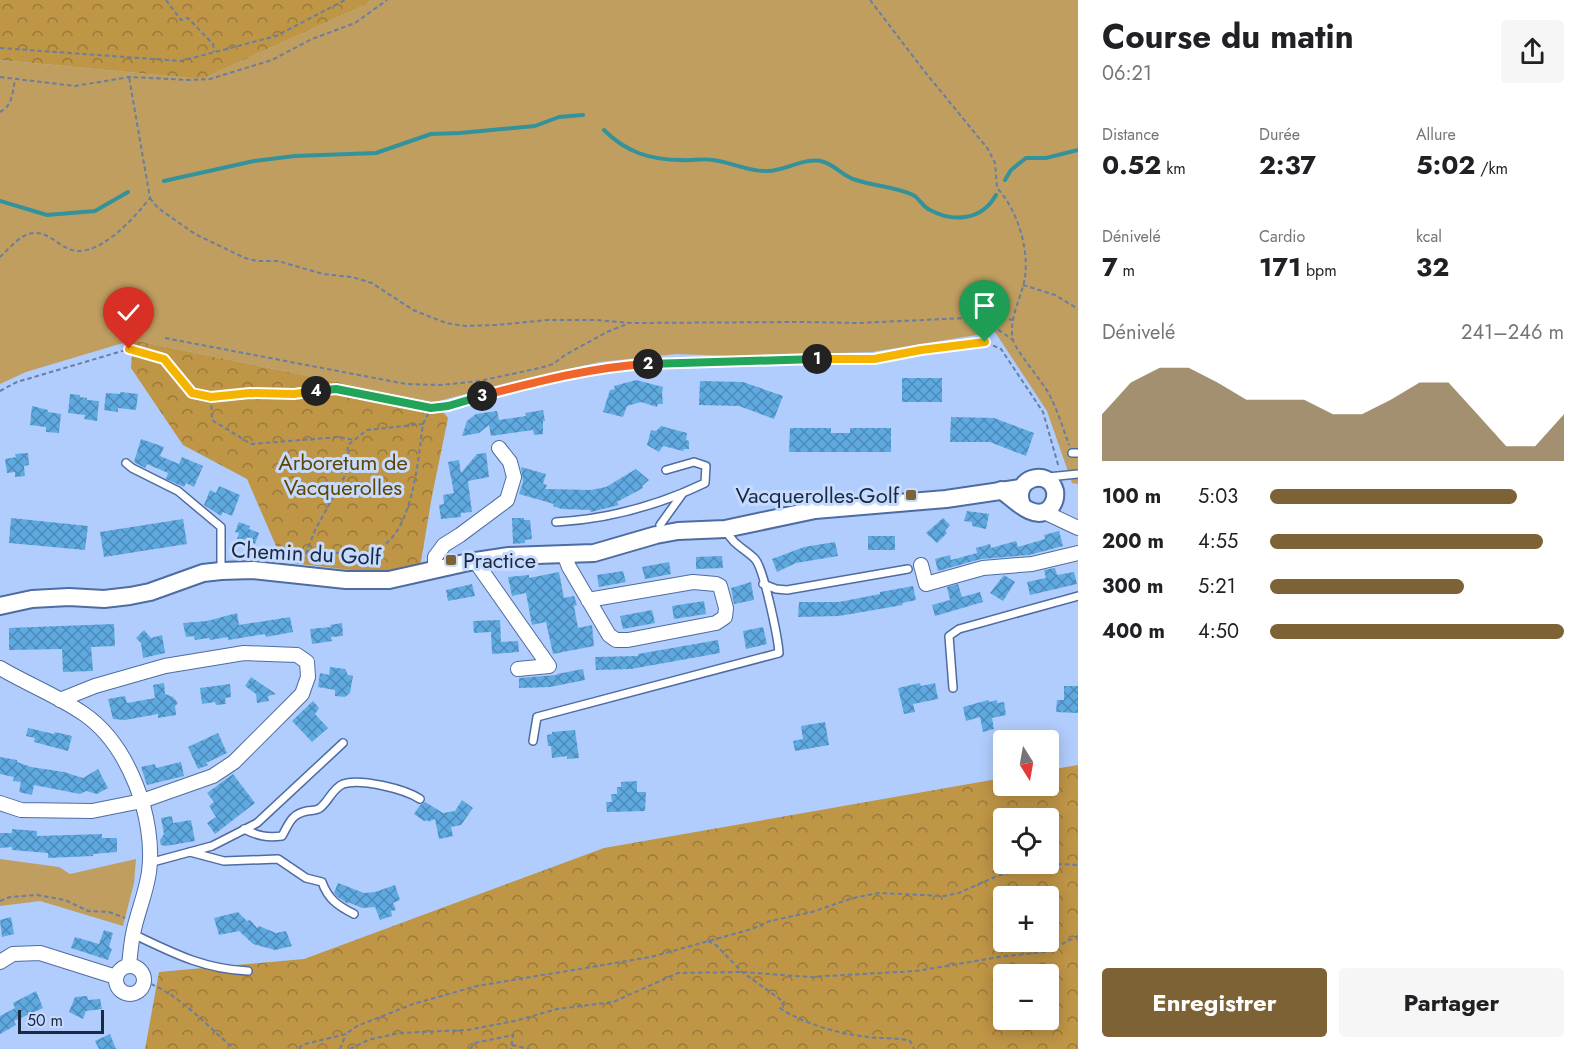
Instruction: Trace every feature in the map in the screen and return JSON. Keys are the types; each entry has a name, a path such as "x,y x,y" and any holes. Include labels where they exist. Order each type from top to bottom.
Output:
{"street":[{"path":"435,570 435,557 444,545 507,500 514,477 510,462 499,448"},
{"path":"1022,497 1029,480 1051,492 1064,520 1078,528"},
{"name":"Chemin du Golf","path":"0,606 32,599 69,597 104,599 130,596 150,592 203,573 221,571 253,570 346,580 379,581 509,556 594,553 656,535 678,531 725,529 838,507 946,499 1001,490 1022,497 1032,513 1051,492"},
{"path":"914,567 926,584 983,568 1032,564 1078,553"},
{"path":"564,554 588,600 609,635 616,640 628,640 716,623 725,617 726,608 720,586 693,582 588,600"},
{"path":"475,561 549,666 518,669"},
{"path":"0,803 21,810 92,811 142,801 213,776 234,762 302,693 308,677 307,662 297,655 244,653 165,666 94,686 60,700"},
{"path":"0,668 86,715 124,759 142,801 149,836 145,896 135,928 129,966"},
{"path":"0,962 13,954 40,953 116,977"},
{"path":"129,966 138,969 144,981 141,990 132,994 123,993 116,986 116,977 121,969 129,966"}],"lane":[{"path":"556,522 592,520 631,511 705,483 706,466 694,462 666,470"},
{"path":"126,463 178,491 221,527 221,571"},
{"path":"1051,492 1078,474"},
{"path":"660,525 683,493"},
{"path":"533,741 537,717 779,653 777,633 757,561 729,538 725,529"},
{"path":"763,584 787,590 914,567"},
{"path":"953,688 950,636 959,629 1078,596"},
{"path":"149,863 212,846 257,823 343,743"},
{"path":"244,829 258,836 270,838 282,836 289,821 298,813 321,807 334,790 344,784 361,782 412,794 420,800"},
{"path":"190,852 224,861 278,859 306,878 322,882 326,894 338,906 354,914"},
{"path":"135,928 182,957 222,970 248,971"}],"path":[{"path":"166,0 181,20 188,18 213,44 214,52"},
{"path":"0,48 181,61 276,36 345,0"},
{"path":"0,77 75,86 129,77 200,80 254,67 272,60 312,39 355,23 387,0"},
{"path":"870,0 925,72 988,148 995,163 997,188 1006,197 1016,215 1025,256 1025,277 1014,320 1013,341"},
{"path":"129,77 150,198 158,208 195,234 244,258 257,261 278,261 322,274 352,277 372,283 413,310 446,323 465,326 548,320 630,323 859,323 926,322 966,318 986,321 1001,318 1014,320"},
{"path":"0,112 7,108 12,100 15,80"},
{"path":"0,257 20,237 34,233 46,235 69,250 79,251 91,248 116,234 150,198"},
{"path":"1023,285 1055,296 1078,309"},
{"path":"986,321 1013,341 1049,394 1075,453"},
{"path":"165,339 406,384 440,385 480,381 546,366 607,332 630,323"},
{"path":"0,391 17,382 129,349 164,359 192,393 211,397 250,393 294,394 336,389 431,408 448,406 526,384 636,364 874,359 985,342 1001,349 1042,412 1051,492"},
{"path":"211,397 212,420 251,444 339,437 354,440"},
{"path":"306,551 373,551 388,542 401,526 416,477 423,424 431,408"},
{"path":"297,575 315,530 346,474 348,445 367,430 423,424"},
{"path":"353,552 355,569"},
{"path":"300,1049 305,1044 346,1034 357,1026 413,1004 477,986 651,957 752,929 770,921 812,912 853,898 879,893 944,896 958,893 997,876 1022,870 1061,864 1078,865"},
{"path":"0,901 10,897 37,895 64,900 88,911 109,912 135,928"},
{"path":"350,1049 368,1040 399,1034 467,1030 515,1022 557,1009 612,1002 678,973 742,972 809,977 916,971 1005,956 1046,952 1078,936"},
{"path":"708,941 716,945 742,972 784,1002 780,1008 789,1014 842,1033 903,1039 910,1041 914,1049"},
{"path":"144,981 183,1001 234,1049"},
{"path":"340,1049 346,1034"},
{"path":"470,1049 475,1043 513,1035 512,1047 529,1049"}],"shaded area":[{"path":"371,0 1078,0 1078,484 1072,483 1047,411 995,332 872,352 732,356 676,354 600,362 435,402 133,340 26,372 0,384 0,60 202,79 367,4"},
{"path":"0,859 59,867 70,874 136,859 134,883 123,926 40,901 0,906"}],"green space":[{"path":"0,0 371,0 367,4 202,79 0,60"},
{"name":"Arboretum de Vacquerolles","path":"133,340 435,402 448,418 420,567 385,574 283,562 247,479 183,445 131,368"},
{"path":"1078,765 1078,1049 145,1049 159,972 304,959 604,848 993,780 993,796 1059,796 1059,768"}],"building":[{"path":"902,378 942,378 942,402 902,402"},
{"path":"636,380 663,387 663,404 658,404 657,407 641,402 627,406 623,417 603,412 610,390 615,389 614,386"},
{"path":"700,381 743,382 783,396 774,419 739,406 699,405"},
{"path":"120,392 138,394 136,410 118,408 118,412 104,410 106,393 120,394"},
{"path":"70,394 80,395 87,400 99,401 97,421 84,419 85,415 68,413"},
{"path":"32,406 61,414 59,433 46,432 46,427 30,425"},
{"path":"543,410 545,421 543,421 543,434 534,435 533,430 491,436 489,425 479,433 462,436 467,421 476,414 497,411 499,420 526,416 525,413"},
{"path":"951,417 994,418 1034,433 1026,456 990,442 950,442"},
{"path":"661,426 687,433 686,440 689,441 689,449 683,451 663,446 659,452 647,445 651,430 656,431"},
{"path":"790,428 831,428 831,433 850,433 850,428 891,428 891,452 789,452"},
{"path":"141,439 164,447 160,456 179,464 182,457 203,466 194,487 186,483 184,487 166,479 168,473 147,464 145,468 134,462"},
{"path":"28,453 29,465 24,466 25,476 15,477 15,472 7,473 5,459 16,457 15,454"},
{"path":"486,453 489,477 468,481 472,512 461,513 461,517 441,519 439,505 444,504 443,495 454,493 448,462 459,460 461,473 477,454"},
{"path":"521,467 546,474 543,484 547,485 545,489 591,490 606,487 636,469 649,480 642,486 643,488 617,502 619,505 591,512 590,510 562,509 553,506 554,504 519,494 523,482"},
{"path":"219,486 240,495 232,516 223,512 221,516 204,505 210,490 216,493"},
{"path":"967,511 989,514 986,529 972,526 972,522 964,521"},
{"path":"11,518 88,526 85,550 9,543"},
{"path":"512,518 530,520 532,539 525,540 525,543 513,544"},
{"path":"943,518 950,525 945,531 947,533 937,543 926,533"},
{"path":"183,519 187,544 104,557 100,532"},
{"path":"239,522 259,533 255,544 248,541 246,546 236,542 239,533 235,532"},
{"path":"1059,531 1063,546 1029,555 981,559 938,571 935,559 950,555 951,560 977,553 976,548 990,544 991,548 1016,541 1018,547 1045,539 1044,535"},
{"path":"868,536 895,536 895,550 868,550"},
{"path":"835,542 838,556 796,563 777,572 772,559 804,547"},
{"path":"722,556 723,568 696,569 696,557"},
{"path":"669,562 671,574 645,579 642,567"},
{"path":"1055,568 1057,575 1074,572 1077,584 1030,595 1027,582 1046,578 1044,570"},
{"path":"623,571 626,582 599,587 597,575"},
{"path":"559,572 564,598 574,596 577,605 574,606 578,628 592,625 594,646 553,654 546,622 532,625 526,593 512,596 508,577 529,575 529,578"},
{"path":"1004,575 1015,582 1003,601 990,593"},
{"path":"751,582 754,600 734,604 731,588"},
{"path":"472,584 475,596 448,601 446,590"},
{"path":"958,584 962,597 980,592 983,602 935,616 932,605 950,600 947,587"},
{"path":"913,586 916,600 902,603 903,605 839,616 798,617 799,602 839,602"},
{"path":"704,601 706,614 674,619 672,606"},
{"path":"652,610 655,623 623,629 620,616"},
{"path":"237,613 239,625 290,617 293,632 228,640 228,637 195,640 194,636 186,637 183,623 207,621"},
{"path":"500,620 501,642 518,641 519,652 492,654 491,632 474,633 473,621"},
{"path":"342,623 343,636 331,637 332,641 312,644 310,629 331,627 330,625"},
{"path":"114,624 115,646 91,647 93,671 63,672 62,649 9,650 9,628"},
{"path":"763,627 767,644 746,649 743,631"},
{"path":"144,630 151,638 162,635 165,653 143,658 141,643 136,638"},
{"path":"718,640 720,653 631,669 596,670 595,657 638,656 638,654"},
{"path":"330,667 345,669 348,675 353,676 350,693 345,697 335,696 335,690 318,687 320,673 329,675"},
{"path":"583,669 585,680 550,687 519,688 519,678 557,675"},
{"path":"251,677 276,694 268,696 269,701 257,703 256,694 245,686"},
{"path":"164,683 165,694 173,697 178,703 175,706 176,715 158,718 158,714 125,720 113,719 108,699 125,696 127,703 155,698 153,685"},
{"path":"920,683 921,686 935,683 938,699 913,704 915,712 904,714 898,688"},
{"path":"230,684 231,697 225,698 226,704 216,705 215,702 202,704 200,688"},
{"path":"1064,686 1078,686 1078,713 1056,712 1057,700 1064,700"},
{"path":"988,700 989,702 997,700 997,703 1004,702 1006,715 992,718 994,729 983,732 980,717 966,721 963,707"},
{"path":"313,701 319,708 315,714 328,728 312,742 292,721"},
{"path":"825,722 829,745 795,751 793,741 803,739 801,726"},
{"path":"28,728 72,736 68,751 34,742 35,738 26,736"},
{"path":"575,730 579,758 567,759 567,756 552,758 547,735 552,732"},
{"path":"218,733 227,753 198,769 188,747"},
{"path":"0,757 17,760 31,767 64,772 83,778 98,769 108,788 97,794 86,791 80,794 34,785 32,795 19,792 21,782 13,781 14,777 0,774"},
{"path":"181,762 184,776 147,785 141,767 155,764 156,768"},
{"path":"233,774 255,803 215,834 207,823 216,817 209,806 214,802 207,793"},
{"path":"637,781 637,792 646,792 645,811 607,812 606,802 612,802 611,794 617,794 617,787 621,787 621,782"},
{"path":"462,800 473,808 461,825 451,827 453,836 439,839 435,819 428,822 414,814 425,802 443,813 455,811"},
{"path":"172,816 173,823 191,820 195,841 161,845 160,840 164,834 161,818"},
{"path":"12,829 37,831 37,836 102,834 102,838 117,838 117,852 93,854 93,856 48,858 48,853 12,850 12,847 0,848 0,833 12,833"},
{"path":"338,883 364,893 395,885 400,900 393,903 396,910 391,911 392,916 380,920 375,907 362,908 348,902 348,904 338,897 334,893"},
{"path":"238,912 257,928 259,926 276,933 286,931 292,946 275,950 253,944 239,931 219,935 214,918"},
{"path":"11,917 14,934 2,937 0,920"},
{"path":"104,930 113,933 109,947 112,949 108,960 71,948 75,937 99,944"},
{"path":"36,991 43,1008 14,1021 16,1025 0,1034 0,1016 15,1008 13,1003"},
{"path":"87,996 88,1000 100,999 102,1009 86,1011 83,1019 69,1012 75,997"},
{"path":"110,1034 116,1049 99,1049 95,1041"}],"waterway":[{"path":"164,181 254,161 295,156 376,153 431,134 535,126 559,117 583,115"},
{"path":"604,130 630,149 670,160 709,159 760,171 810,161 824,162 852,179 913,195 928,209 948,217 958,218 975,214 983,210 996,195"},
{"path":"1005,180 1011,170 1026,158 1046,158 1078,150"},
{"path":"0,201 47,215 95,211 128,192"}],"place":[{"name":"Vacquerolles-Golf","path":"911,495"},
{"name":"Practice","path":"451,560"}],"route":[{"path":"129,349 164,359 192,393 211,397 250,393 294,394 336,389 431,408 448,406 526,384 636,364 874,359 985,342"}]}
